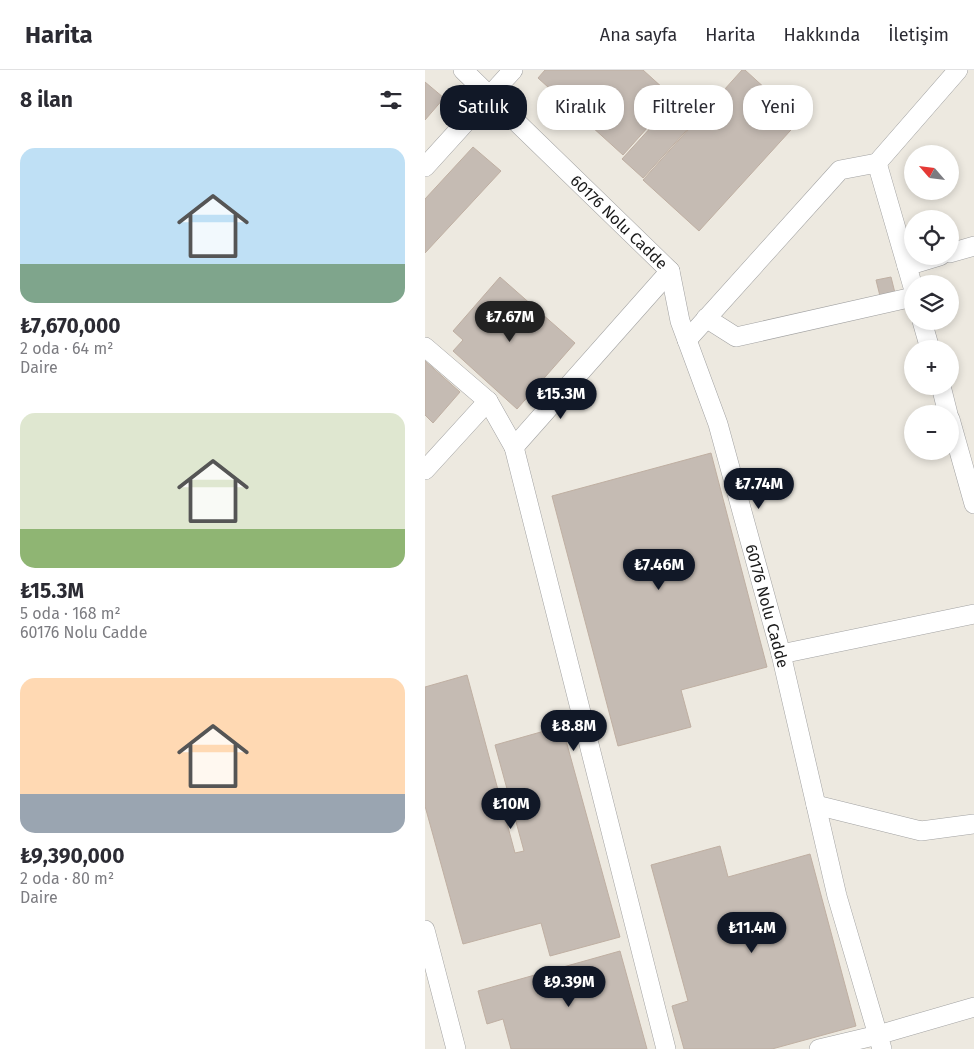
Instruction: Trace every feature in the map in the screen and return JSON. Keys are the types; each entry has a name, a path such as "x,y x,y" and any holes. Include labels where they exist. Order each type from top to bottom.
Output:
{"street":[{"name":"60176 Nolu Cadde","path":"463,70 478,85"},
{"path":"500,85 513,70"},
{"path":"687,340 840,170 877,163 958,70"},
{"path":"425,168 460,130"},
{"name":"60176 Nolu Cadde","path":"524,130 670,271 680,321 718,424 781,654 837,896 880,1042"},
{"path":"877,163 910,275"},
{"path":"959,250 974,246"},
{"path":"514,447 670,271"},
{"path":"706,318 736,337 904,299"},
{"path":"425,347 488,401 514,447 666,1049"},
{"path":"425,470 488,401"},
{"path":"959,451 974,504"},
{"path":"781,654 974,614"},
{"path":"816,805 921,831 974,824"},
{"path":"425,930 457,1049"},
{"path":"819,1049 880,1042 974,1007"}],"building":[{"path":"545,70 643,70 660,85 634,85 634,130 645,130 623,155 595,130 624,130 624,85 546,85 538,78"},
{"path":"742,70 745,70 762,85 743,85 743,130 791,130 699,231 643,180 688,130 733,130 733,85 728,85"},
{"path":"425,82 440,95 440,103 425,120"},
{"path":"648,130 687,130 643,178 622,159"},
{"path":"473,147 501,171 425,253 425,199"},
{"path":"500,277 575,343 517,409 453,351 463,340 453,331"},
{"path":"891,277 895,293 880,296 876,280"},
{"path":"425,361 460,392 433,423 425,415"},
{"path":"711,453 767,667 681,690 691,727 618,746 552,496"},
{"path":"467,675 515,853 524,851 495,745 562,726 620,937 550,956 541,923 463,944 425,806 425,687"},
{"path":"720,846 728,877 810,854 856,1026 772,1049 684,1049 672,1006 688,1001 651,865"},
{"path":"620,951 647,1049 511,1049 503,1019 487,1024 478,991"}]}
